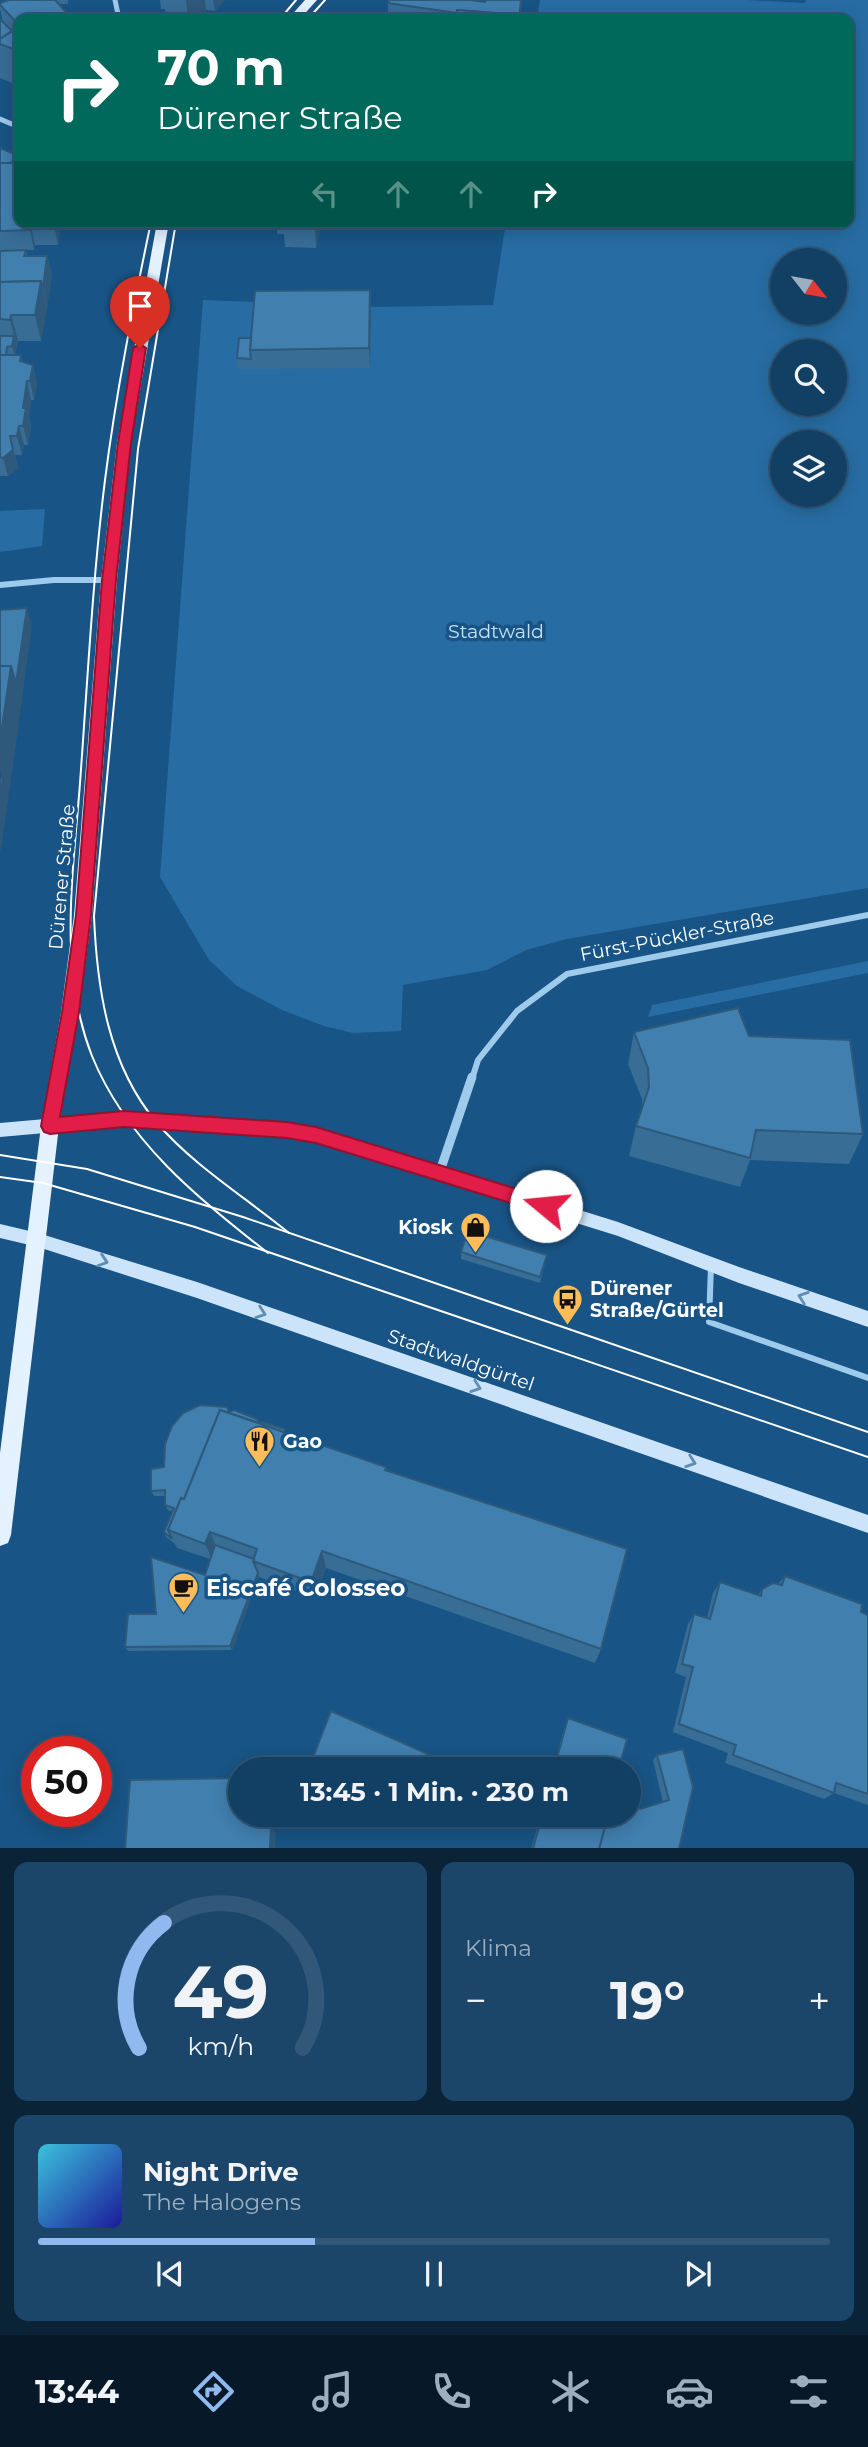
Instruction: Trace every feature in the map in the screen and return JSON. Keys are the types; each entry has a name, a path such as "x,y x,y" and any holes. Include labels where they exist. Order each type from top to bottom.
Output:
{"main road":[{"path":"298,14 311,0"},
{"name":"Dürener Straße","path":"0,1535 4,1461 38,1240 50,1126 70,1012 83,915 109,580 124,443 162,228"},
{"path":"0,1130 124,1119 287,1130 316,1135 618,1229 868,1319"},
{"name":"Stadtwaldgürtel","path":"0,1231 38,1240 209,1295 868,1524"}],"street":[{"path":"0,585 54,580 109,580"},
{"name":"Fürst-Pückler-Straße","path":"439,1174 478,1060 517,1011 567,974 868,915"}],"lane":[{"path":"712,1265 709,1322 868,1378"}],"green space":[{"name":"Stadtwald","path":"540,0 746,0 805,3 806,0 868,0 868,888 567,939 526,950 487,970 403,985 401,1031 353,1033 324,1026 282,1010 237,986 209,960 160,877 203,300 378,307 493,305 505,228 854,228 854,14 538,14"},
{"path":"45,509 42,546 0,552 0,511"},
{"path":"868,961 868,973 648,1017 652,1005"}],"building":[{"path":"9,0 55,0 66,12 14,14 14,20 0,3"},
{"path":"389,0 521,0 520,14 457,10 457,13 388,3"},
{"path":"457,10 494,13 494,14 456,14"},
{"path":"0,19 12,31 0,39"},
{"path":"14,30 14,49 0,44 0,39"},
{"path":"0,148 14,154 14,160 10,163 0,163"},
{"path":"0,163 14,163 14,228 30,230 0,231"},
{"path":"26,250 24,256 47,256 43,288 41,281 0,282 0,251"},
{"path":"41,281 35,315 11,315 10,320 0,319 0,282"},
{"path":"370,290 369,348 250,350 255,291"},
{"path":"0,336 14,336 12,346 7,347 6,355 0,355"},
{"path":"239,338 251,338 251,359 237,358"},
{"path":"0,355 21,355 20,361 33,365 30,381 27,381 23,426 19,426 17,436 10,436 13,450 3,458 0,457"},
{"path":"27,608 16,683 11,666 0,666 0,610"},
{"path":"0,666 11,666 0,741"},
{"path":"738,1008 749,1036 850,1040 863,1134 756,1130 750,1158 636,1126 649,1087 648,1068 634,1032"},
{"path":"468,1231 547,1255 540,1277 461,1252"},
{"path":"200,1405 227,1407 229,1412 234,1410 257,1419 259,1423 220,1410 184,1499 181,1498 168,1530 172,1539 164,1532 174,1508 165,1505 165,1490 151,1491 151,1469 164,1467 165,1444 172,1426 183,1413"},
{"path":"220,1410 386,1467 385,1470 627,1549 601,1649 322,1551 311,1582 253,1561 257,1549 210,1532 205,1544 168,1530 181,1498 184,1499"},
{"path":"259,1423 284,1429 286,1433"},
{"path":"288,1433 317,1442 318,1444"},
{"path":"215,1545 254,1559 258,1573 230,1646 125,1647 128,1614 156,1614 151,1557 205,1575"},
{"path":"785,1576 862,1604 861,1612 868,1615 868,1794 836,1783 834,1793 733,1755 736,1745 679,1724 693,1667 682,1664 694,1614 710,1619 720,1582 761,1596 762,1589 773,1583 782,1585"},
{"path":"331,1711 434,1757 313,1757"},
{"path":"568,1718 627,1739 622,1757 557,1757"},
{"path":"683,1749 693,1787 679,1848 599,1848 605,1827 641,1827 641,1809 669,1800 657,1755"},
{"path":"228,1778 228,1827 271,1827 270,1848 125,1848 130,1780"},
{"path":"539,1827 605,1827 599,1848 533,1848"}],"tram line":[{"path":"284,14 296,0"},
{"path":"312,14 325,0"},
{"path":"150,228 114,415 97,552 72,877 71,950 81,1021 92,1056 106,1086 144,1141 166,1166 212,1207"},
{"path":"175,228 138,449 94,916 98,971 116,1051 140,1100 171,1139 220,1181 289,1233"},
{"path":"0,1155 87,1169 212,1207"},
{"path":"0,1177 43,1183 195,1227 266,1251"},
{"path":"212,1207 289,1233"},
{"path":"212,1207 266,1251"},
{"path":"289,1233 868,1432"},
{"path":"266,1251 868,1457"}],"place":[{"name":"Kiosk","path":"476,1254"},
{"name":"Dürener Straße/Gürtel","path":"567,1326"},
{"name":"Gao","path":"260,1468"},
{"name":"Eiscafé Colosseo","path":"183,1615"}],"route":[{"path":"140,348 124,443 109,580 83,915 70,1012 50,1126 124,1119 287,1130 316,1135 546,1206"}]}
